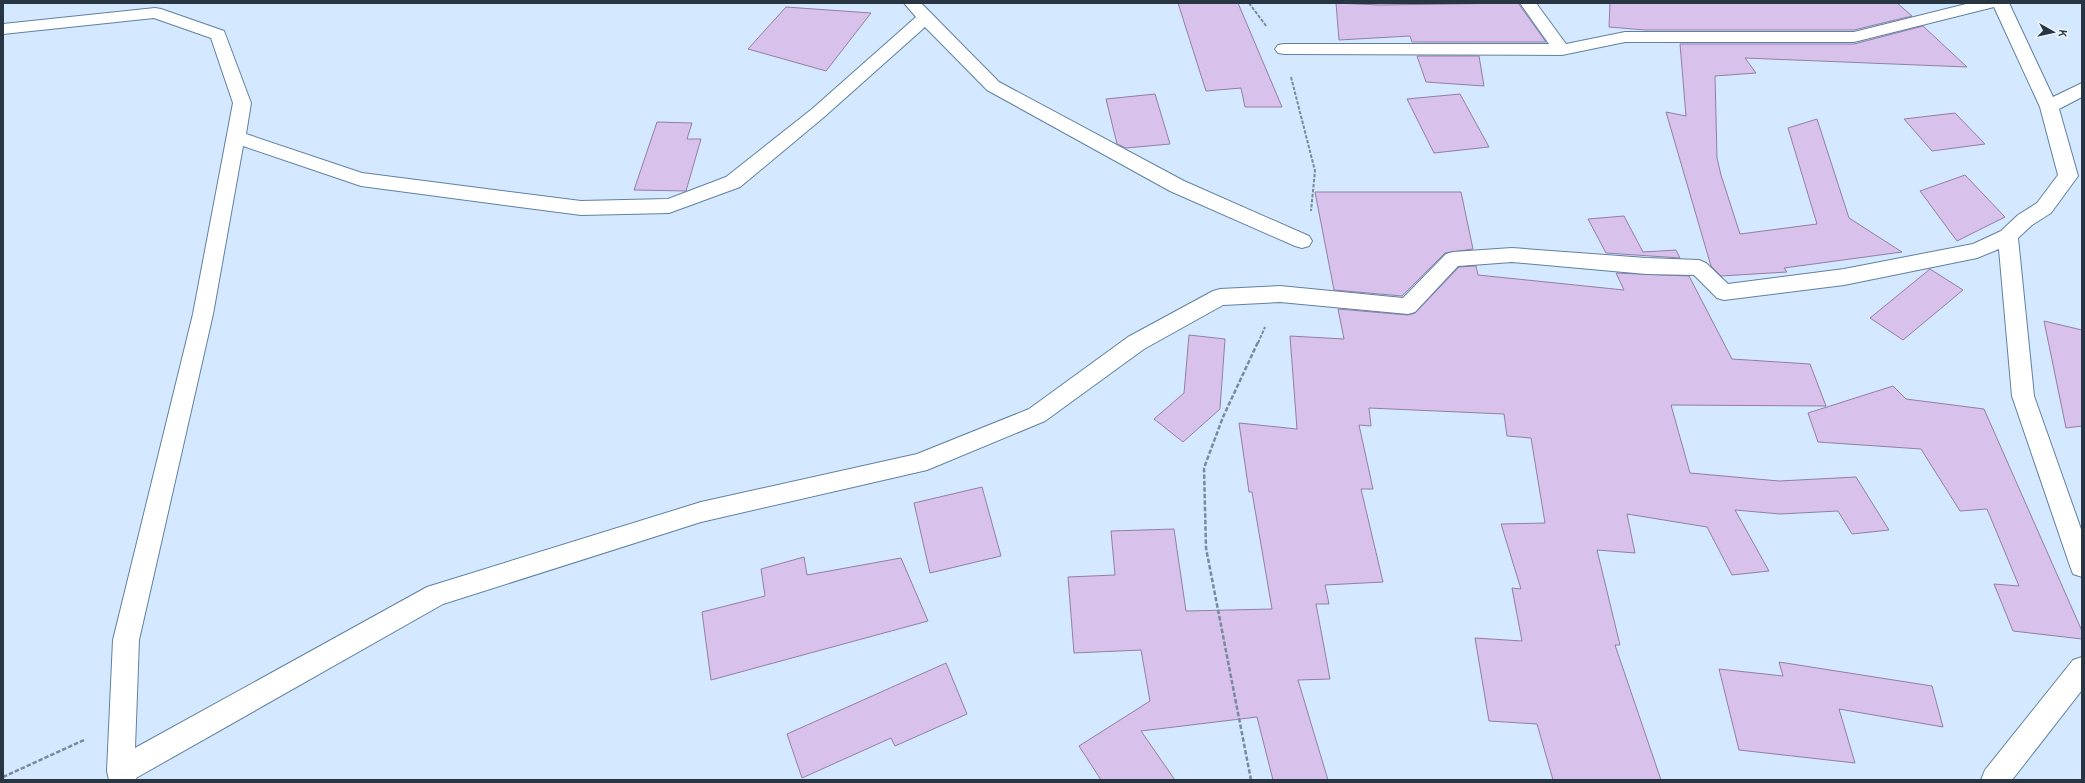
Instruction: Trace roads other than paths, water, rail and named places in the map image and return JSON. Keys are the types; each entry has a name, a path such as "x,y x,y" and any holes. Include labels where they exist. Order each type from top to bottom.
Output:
{"street":[{"path":"912,3 992,86 1177,186 1302,241"},
{"path":"1528,3 1562,50"},
{"path":"1284,50 1562,50 1626,37 1854,37 1990,3"},
{"path":"122,776 436,595 701,512 919,463 1037,415 1136,343 1220,297 1280,294 1408,306 1453,259 1512,255 1646,266 1699,268 1724,292 1844,277 1977,251 2008,236 2025,220 2044,208 2068,176 2049,107 2001,3"},
{"path":"3,28 155,13 218,35 242,104 204,314 126,640 122,776"},
{"path":"236,137 361,179 581,208 669,206 733,182 818,113 926,17"},
{"path":"2049,107 2082,89"},
{"path":"2008,236 2023,396 2082,566"},
{"path":"1995,780 2082,669"}]}
